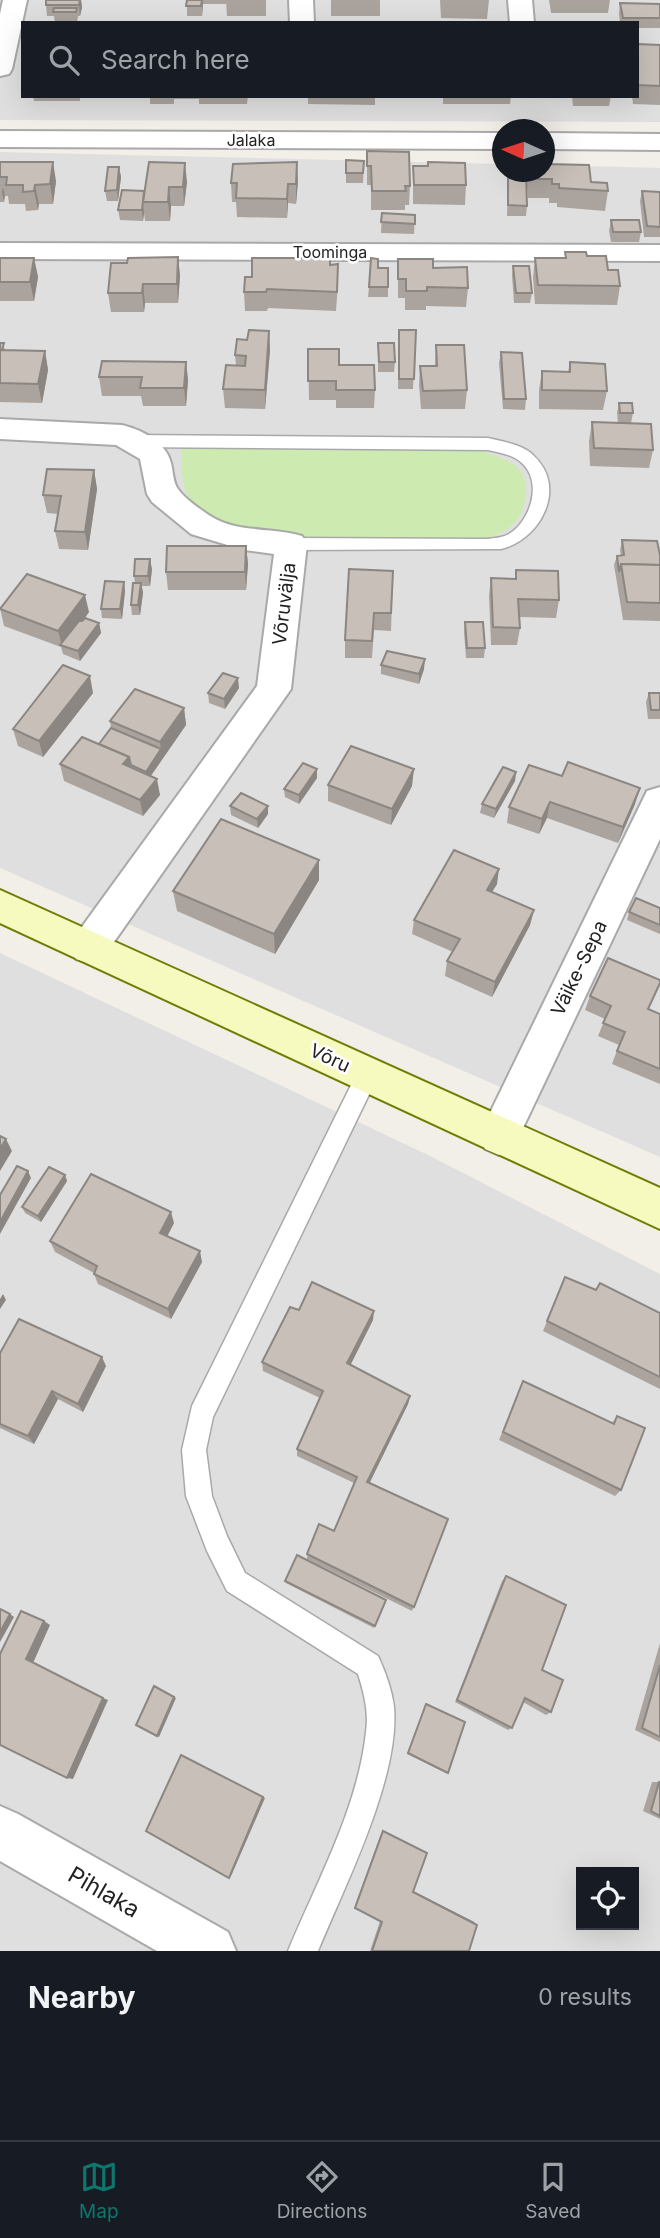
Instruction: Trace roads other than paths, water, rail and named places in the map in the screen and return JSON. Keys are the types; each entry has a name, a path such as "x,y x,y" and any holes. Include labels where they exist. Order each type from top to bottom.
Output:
{"main road":[{"name":"Võru","path":"0,906 660,1209"}],"street":[{"path":"0,69 16,35 15,0"},
{"path":"301,0 302,21"},
{"path":"520,0 522,21"},
{"name":"Jalaka","path":"0,139 492,141"},
{"path":"555,141 660,142"},
{"name":"Toominga","path":"0,251 660,253"},
{"name":"Võruvälja","path":"0,429 122,435 154,454 163,494 202,526 244,539 291,544 274,689 89,947"},
{"name":"Väike-Sepa","path":"499,1136 660,800"},
{"name":"Pihlaka","path":"0,1832 195,1948"}],"lane":[{"path":"131,441 488,444 509,449 529,460 539,475 541,494 537,512 527,528 512,540 487,545 291,544"},
{"path":"303,1951 353,1827 377,1751 381,1709 369,1665 236,1583 216,1542 199,1496 194,1450 201,1415 367,1076"}]}
